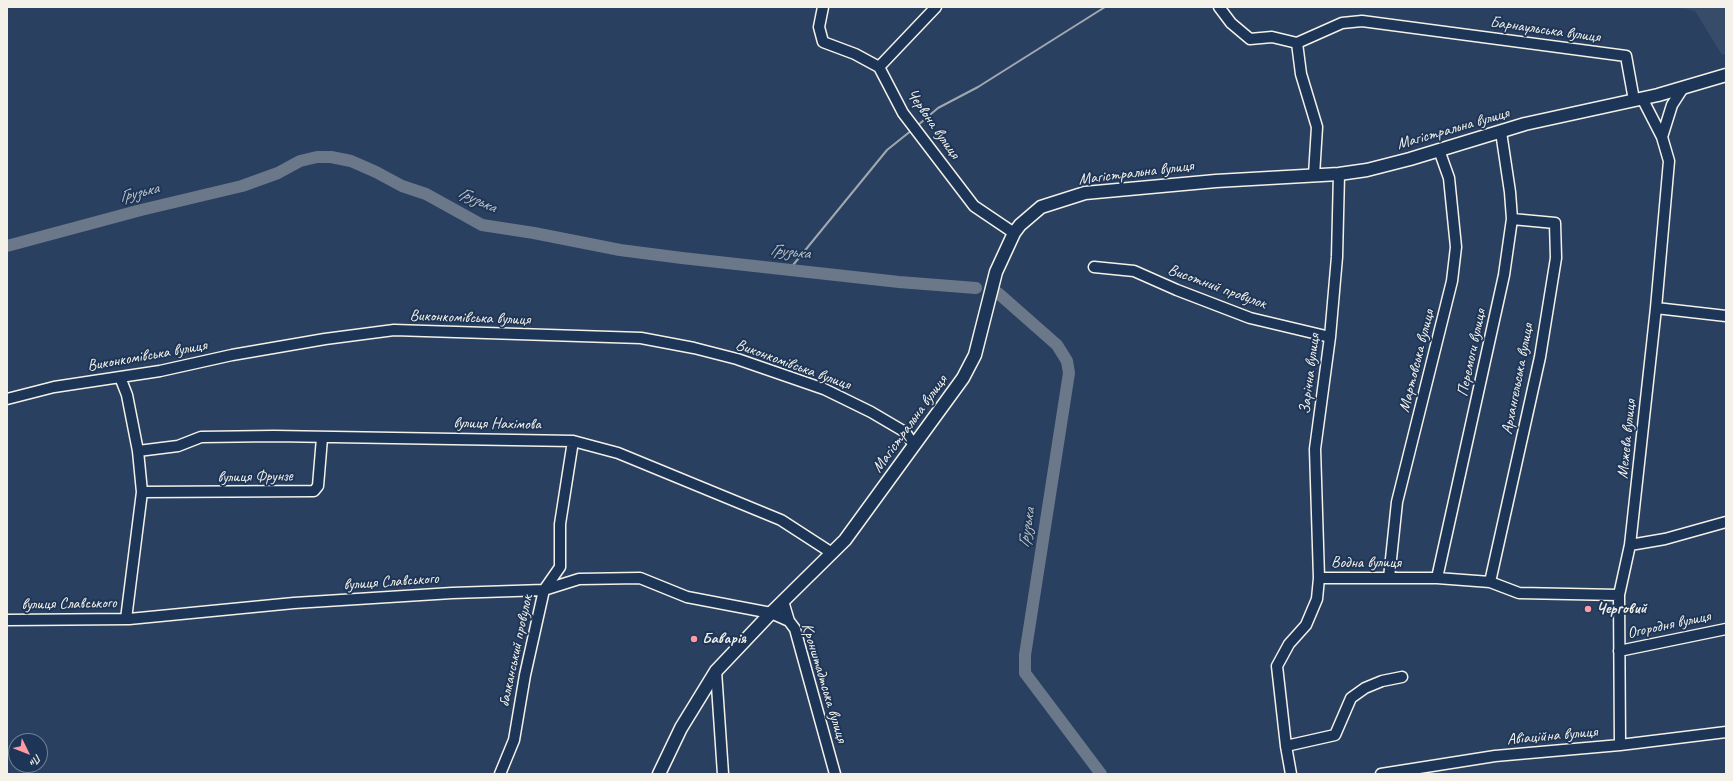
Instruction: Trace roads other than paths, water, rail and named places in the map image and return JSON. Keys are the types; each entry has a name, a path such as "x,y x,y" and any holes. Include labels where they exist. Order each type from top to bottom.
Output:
{"main road":[{"name":"Магістральна вулиця","path":"659,774 681,728 716,671 771,613 832,553 854,528 963,378 975,355 996,272 1014,233 1020,225 1041,207 1086,193 1216,181 1339,174 1367,170 1525,124 1638,99 1683,88 1726,75"}],"street":[{"path":"823,7 820,28 823,42 855,54 879,67 936,7"},
{"path":"1219,7 1231,23 1250,39 1272,36 1297,43 1301,74 1317,127 1314,175"},
{"name":"Барнаульська вулиця","path":"1297,43 1342,23 1362,21 1626,56 1638,99"},
{"name":"Червона вулиця","path":"879,67 903,113 974,206 1014,233"},
{"path":"1662,137 1672,104 1683,88"},
{"name":"Межева вулиця","path":"1620,745 1620,595 1630,545 1656,308 1669,161 1662,137 1638,99"},
{"name":"Перемоги вулиця","path":"1437,578 1504,275 1512,219 1510,192 1500,132"},
{"name":"Мартовська вулиця","path":"1389,578 1397,502 1452,281 1456,247 1449,178 1439,150"},
{"name":"Зарічна вулиця","path":"1319,578 1315,449 1330,337 1337,257 1339,174"},
{"name":"Архангельська вулиця","path":"1490,582 1540,357 1556,258 1555,223 1512,219"},
{"name":"Висотний провулок","path":"1094,267 1134,271 1177,290 1250,318 1330,337"},
{"path":"1656,308 1726,316"},
{"name":"Виконкомівська вулиця","path":"7,399 54,387 160,371 232,355 324,339 394,330 641,338 694,348 737,359 824,389 871,412 905,432 914,445"},
{"path":"120,377 127,395 138,451 142,492 126,618"},
{"name":"вулиця Нахімова","path":"138,451 178,446 201,437 274,436 573,441 618,453 781,520 832,553"},
{"name":"вулиця Фрунзе","path":"142,492 314,491 318,486 322,438"},
{"name":"балканський провулок","path":"500,774 514,740 525,674 544,590 560,567 560,524 573,441"},
{"path":"1630,545 1660,540 1726,522"},
{"name":"вулиця Славського","path":"7,620 126,618 294,603 452,593 544,590 579,579 640,578 687,597 771,613 789,621"},
{"name":"Водна вулиця","path":"1291,774 1286,746 1277,666 1288,644 1306,624 1317,599 1319,578 1437,578 1490,582 1518,593 1620,595"},
{"name":"Кронштадтська вулиця","path":"783,601 789,621 795,629 835,774"},
{"name":"Огородня вулиця","path":"1619,652 1726,629"},
{"path":"716,671 723,774"},
{"path":"1286,746 1335,735 1351,698 1365,688 1382,681 1402,677"},
{"name":"Авіаційна вулиця","path":"1382,774 1495,756 1620,745 1726,732"}],"waterway":[{"path":"917,126 938,108 978,87 1105,7"},
{"path":"789,270 887,150 912,130"},
{"name":"Грузька","path":"7,246 141,210 242,186 278,173 300,161 317,157 331,157 351,161 402,186 426,194 482,225 534,233 620,250 682,258 899,282 976,288"},
{"name":"Грузька","path":"998,293 1057,345 1067,361 1069,373 1025,655 1025,673 1101,774"}],"place":[{"name":"Черговий","path":"1588,609"},
{"name":"Баварія","path":"694,639"}]}
